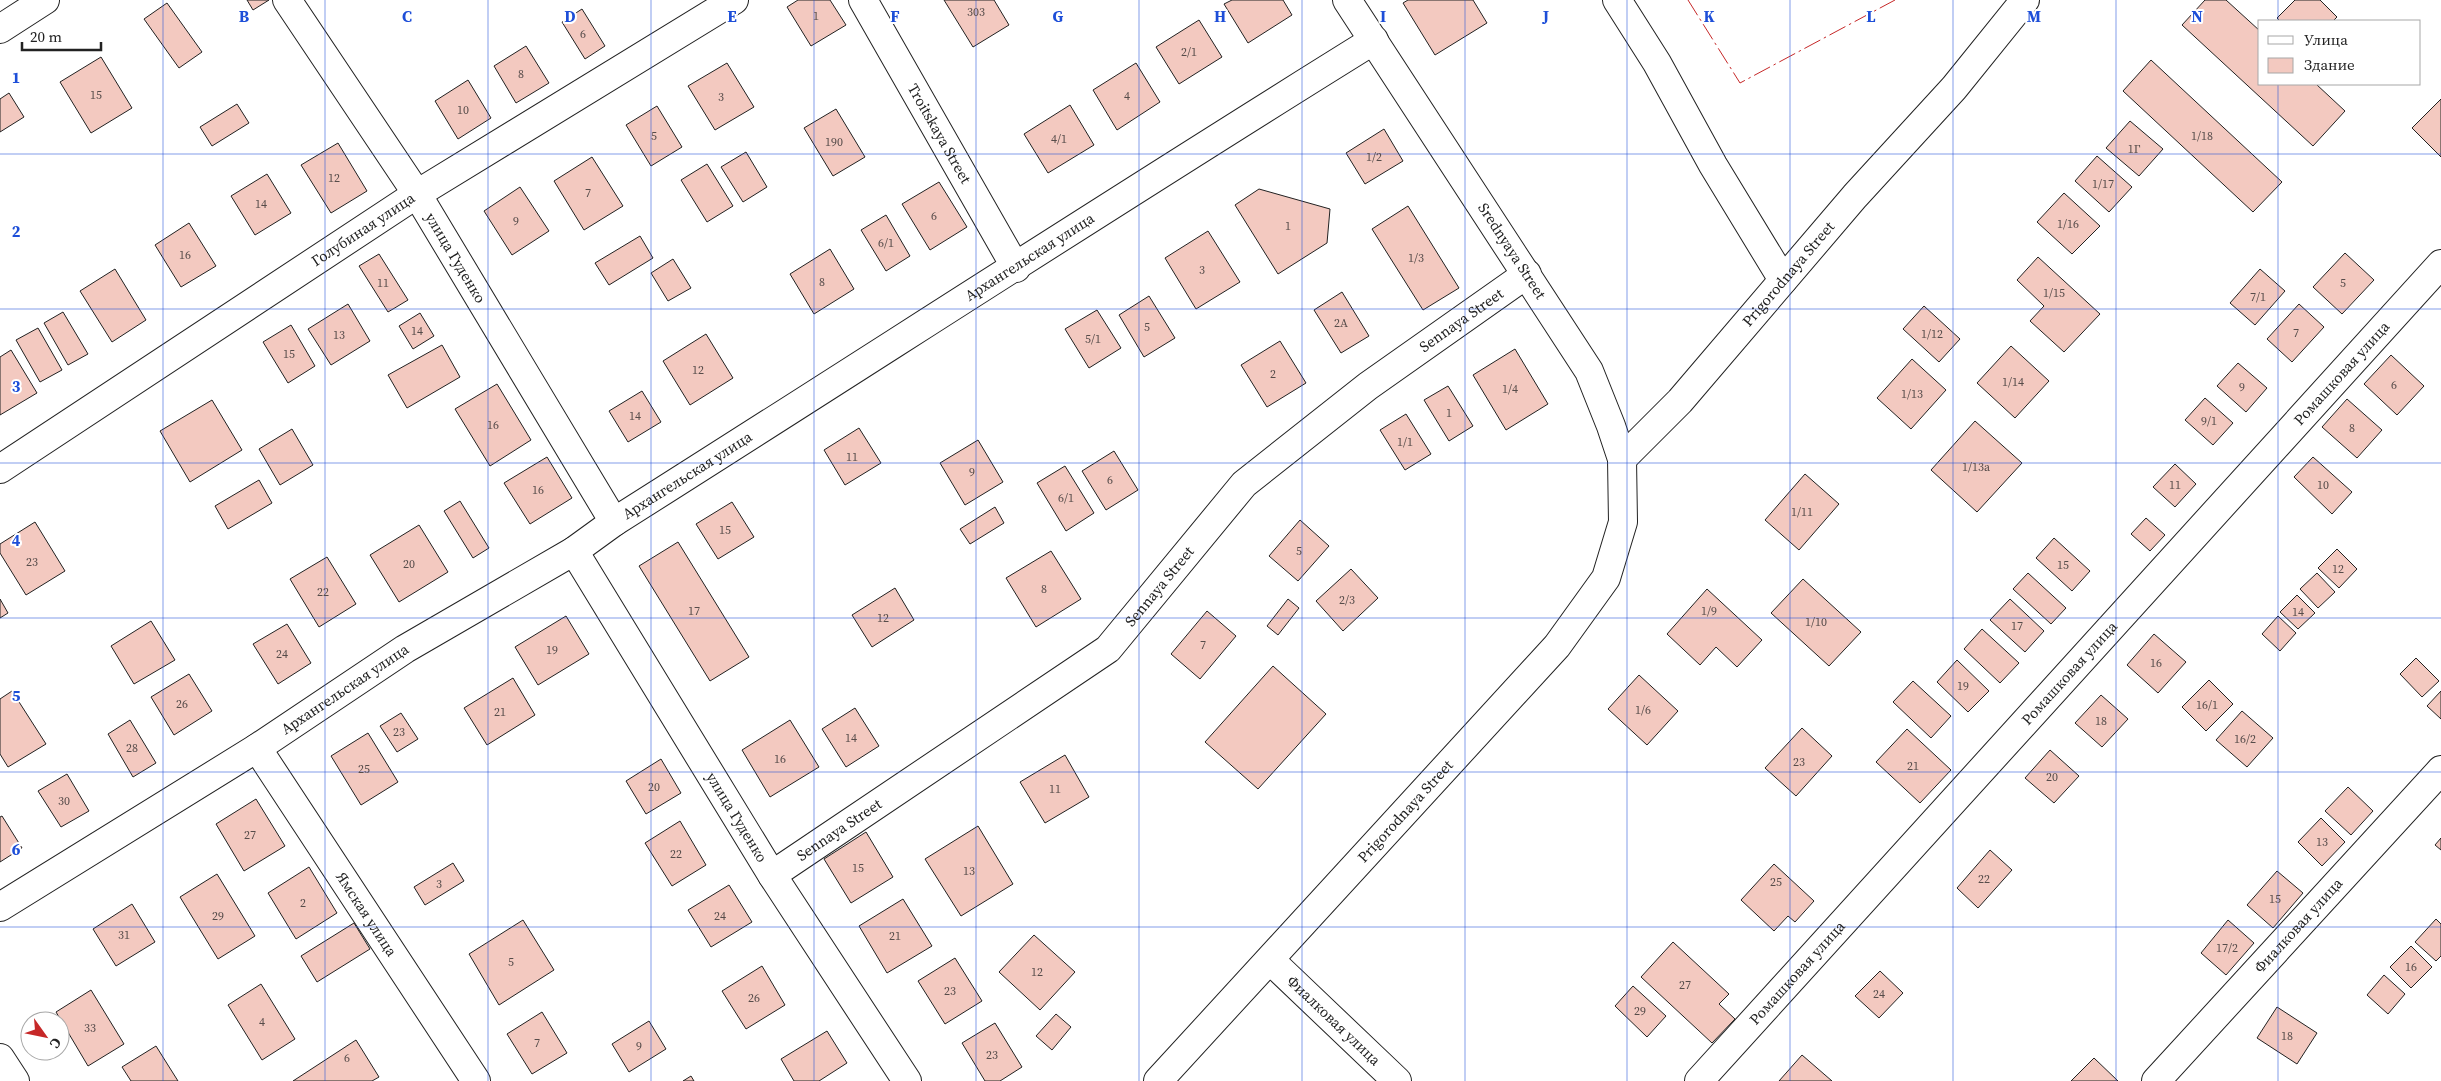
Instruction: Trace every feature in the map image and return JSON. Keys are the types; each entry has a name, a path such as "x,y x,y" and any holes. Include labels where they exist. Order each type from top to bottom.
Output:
{"street":[{"path":"0,29 45,0"},
{"name":"улица Гуденко","path":"288,0 418,194 614,522"},
{"name":"Голубиная улица","path":"0,469 418,194 734,0"},
{"name":"Troitskaya Street","path":"863,0 1016,268"},
{"name":"Srednyaya Street","path":"1347,0 1589,371 1622,458 1624,522"},
{"path":"1617,0 1657,63 1713,165 1783,280"},
{"name":"Prigorodnaya Street","path":"1622,458 1680,401 1854,196 1954,88 2025,0"},
{"name":"Архангельская улица","path":"0,907 257,748 405,649 574,551 614,522 1016,268 1168,168 1374,40"},
{"name":"Ромашковая улица","path":"1699,1081 2441,264"},
{"name":"Sennaya Street","path":"772,875 1108,650 1244,484 1368,386 1527,274"},
{"name":"Prigorodnaya Street","path":"1158,1081 1557,646 1606,578 1624,522"},
{"name":"улица Гуденко","path":"574,551 772,875 907,1081"},
{"name":"Ямская улица","path":"257,748 476,1081"},
{"name":"Фиалковая улица","path":"2156,1081 2441,770"},
{"name":"Фиалковая улица","path":"1270,960 1397,1081"},
{"path":"0,1058 15,1081"}],"building":[{"path":"247,0 269,0 253,10"},
{"path":"798,0 830,0 846,25 811,46 787,7"},
{"path":"944,0 994,0 1009,25 973,47"},
{"path":"1232,0 1283,0 1292,15 1248,43 1224,4"},
{"path":"1408,0 1473,0 1487,23 1435,55 1403,3"},
{"path":"2205,0 2226,0 2258,29 2258,85 2317,85 2345,111 2313,146 2182,25"},
{"path":"2295,0 2320,0 2337,17 2334,20 2279,20 2277,18"},
{"path":"167,3 202,52 179,68 144,19"},
{"path":"582,9 605,46 585,59 562,22"},
{"path":"1199,20 1222,57 1179,84 1156,47"},
{"path":"526,46 549,83 516,103 494,66"},
{"path":"101,57 132,108 91,133 60,82"},
{"path":"2151,60 2282,182 2253,212 2123,91"},
{"path":"727,63 754,107 715,130 688,86"},
{"path":"1136,63 1160,102 1117,130 1093,90"},
{"path":"468,80 491,118 458,139 435,101"},
{"path":"9,93 24,117 0,132 0,99"},
{"path":"2441,99 2441,157 2412,128"},
{"path":"237,104 249,123 212,146 200,127"},
{"path":"1070,105 1094,145 1048,173 1024,134"},
{"path":"657,106 682,147 651,166 626,125"},
{"path":"836,109 865,157 833,176 804,128"},
{"path":"2130,121 2163,149 2139,176 2106,148"},
{"path":"1384,129 1403,161 1365,184 1346,153"},
{"path":"338,143 367,191 331,213 301,165"},
{"path":"746,152 767,187 743,202 721,167"},
{"path":"2097,156 2132,187 2109,212 2075,181"},
{"path":"592,157 623,206 584,230 554,181"},
{"path":"707,164 733,206 707,222 681,180"},
{"path":"267,174 291,213 255,235 231,196"},
{"path":"939,182 967,227 930,250 902,204"},
{"path":"520,187 549,231 512,255 484,211"},
{"path":"1259,189 1330,209 1327,243 1278,274 1235,205"},
{"path":"2064,193 2100,226 2072,254 2037,222"},
{"path":"1408,206 1459,288 1423,310 1372,229"},
{"path":"886,215 910,256 886,271 861,230"},
{"path":"189,223 216,266 181,287 155,245"},
{"path":"1208,231 1240,282 1196,309 1165,258"},
{"path":"640,236 653,258 609,285 595,263"},
{"path":"830,249 854,289 814,314 790,274"},
{"path":"2345,253 2374,280 2342,314 2313,287"},
{"path":"379,254 408,300 388,312 359,266"},
{"path":"2038,257 2100,314 2064,352 2030,321 2044,306 2017,280"},
{"path":"673,259 691,288 668,301 651,273"},
{"path":"115,269 146,320 112,342 80,291"},
{"path":"2260,269 2285,291 2255,325 2230,303"},
{"path":"1342,292 1369,336 1341,353 1314,310"},
{"path":"1149,296 1175,338 1144,357 1119,315"},
{"path":"348,304 370,341 331,365 308,329"},
{"path":"2299,304 2324,327 2292,362 2267,339"},
{"path":"1924,306 1960,339 1939,362 1903,329"},
{"path":"1097,310 1121,348 1089,368 1065,329"},
{"path":"63,312 88,354 68,365 44,323"},
{"path":"420,313 434,336 413,349 399,326"},
{"path":"291,325 315,366 288,383 263,342"},
{"path":"38,328 62,370 40,382 16,340"},
{"path":"706,334 733,378 690,405 663,361"},
{"path":"1280,341 1306,383 1267,407 1241,365"},
{"path":"442,345 460,377 407,408 388,375"},
{"path":"2011,346 2049,381 2015,418 1977,383"},
{"path":"1515,349 1548,404 1506,430 1473,375"},
{"path":"11,350 37,393 0,415 0,357"},
{"path":"2391,355 2424,386 2397,415 2364,384"},
{"path":"1912,359 1946,390 1911,429 1877,398"},
{"path":"2238,363 2267,388 2246,412 2217,386"},
{"path":"497,384 531,440 490,466 455,409"},
{"path":"1448,386 1473,426 1449,441 1424,400"},
{"path":"642,391 661,422 628,442 609,411"},
{"path":"2205,398 2233,423 2213,445 2185,420"},
{"path":"2347,399 2382,430 2357,458 2322,427"},
{"path":"212,400 242,450 190,482 160,431"},
{"path":"1406,414 1431,454 1405,470 1380,430"},
{"path":"1975,421 2022,463 1977,512 1931,470"},
{"path":"859,428 881,463 845,485 824,450"},
{"path":"292,429 313,465 280,485 259,449"},
{"path":"978,440 1003,482 965,505 940,463"},
{"path":"1114,451 1138,490 1106,510 1082,471"},
{"path":"547,457 572,498 530,524 504,483"},
{"path":"2313,457 2352,492 2332,514 2294,477"},
{"path":"2175,464 2196,484 2175,507 2153,487"},
{"path":"1065,466 1094,513 1066,531 1037,483"},
{"path":"1805,474 1839,504 1799,550 1765,520"},
{"path":"259,480 272,503 228,529 215,506"},
{"path":"460,501 489,548 473,558 444,511"},
{"path":"732,502 754,537 718,559 696,524"},
{"path":"995,507 1004,523 970,544 960,529"},
{"path":"2146,518 2165,535 2150,551 2131,534"},
{"path":"1300,520 1329,546 1298,581 1269,556"},
{"path":"35,522 65,571 26,595 0,553 0,544"},
{"path":"419,525 448,572 399,602 370,555"},
{"path":"2054,538 2090,571 2072,591 2036,558"},
{"path":"678,542 749,657 710,681 639,566"},
{"path":"2337,549 2357,569 2339,588 2318,568"},
{"path":"1051,551 1081,599 1036,627 1006,578"},
{"path":"327,557 356,604 319,627 290,579"},
{"path":"1351,569 1378,598 1343,631 1316,601"},
{"path":"2028,573 2066,608 2051,624 2013,589"},
{"path":"2317,573 2335,592 2318,608 2300,589"},
{"path":"1803,579 1861,632 1829,666 1771,613"},
{"path":"895,588 914,620 872,647 852,615"},
{"path":"1707,589 1762,640 1737,667 1716,647 1700,665 1667,634"},
{"path":"2297,595 2315,613 2298,629 2280,612"},
{"path":"0,599 8,613 0,618"},
{"path":"1288,599 1299,608 1278,635 1267,626"},
{"path":"2010,599 2044,631 2025,652 1990,620"},
{"path":"1207,611 1236,636 1200,679 1171,654"},
{"path":"566,616 589,654 538,685 515,647"},
{"path":"2278,616 2296,633 2280,651 2262,634"},
{"path":"151,621 175,660 134,684 111,646"},
{"path":"287,624 311,663 278,684 253,644"},
{"path":"1982,629 2019,663 2000,683 1964,649"},
{"path":"2154,634 2186,662 2158,693 2127,665"},
{"path":"2416,658 2439,681 2422,697 2400,674"},
{"path":"1957,660 1989,691 1968,712 1937,682"},
{"path":"1273,666 1326,714 1258,789 1205,742"},
{"path":"189,674 212,711 174,735 151,697"},
{"path":"1639,675 1678,711 1647,745 1608,709"},
{"path":"513,678 535,715 487,745 464,708"},
{"path":"2209,680 2233,704 2206,731 2182,707"},
{"path":"1913,681 1951,716 1931,738 1893,702"},
{"path":"12,691 46,744 8,767 0,754 0,699"},
{"path":"2441,691 2441,719 2427,706"},
{"path":"2101,695 2128,719 2102,747 2075,723"},
{"path":"855,708 879,746 846,767 822,729"},
{"path":"2242,711 2273,738 2247,767 2216,740"},
{"path":"401,713 418,739 397,752 380,726"},
{"path":"130,720 156,763 133,777 108,734"},
{"path":"790,720 819,767 770,797 742,750"},
{"path":"1802,728 1832,756 1796,796 1765,768"},
{"path":"1907,729 1951,770 1920,803 1876,762"},
{"path":"368,733 398,782 361,805 331,756"},
{"path":"2050,750 2079,776 2054,803 2025,778"},
{"path":"1065,755 1089,797 1045,823 1020,782"},
{"path":"661,759 681,793 646,814 626,781"},
{"path":"67,774 89,811 61,827 38,791"},
{"path":"2348,787 2373,811 2351,835 2325,811"},
{"path":"256,799 285,846 244,871 216,824"},
{"path":"2,816 22,848 0,862 0,817"},
{"path":"2321,818 2345,842 2322,866 2298,842"},
{"path":"680,821 706,865 672,886 645,843"},
{"path":"978,826 1013,884 961,916 925,859"},
{"path":"866,832 893,877 851,903 824,859"},
{"path":"2441,838 2441,850 2435,845"},
{"path":"1990,850 2012,870 1978,908 1957,888"},
{"path":"453,863 464,881 425,905 414,887"},
{"path":"1774,864 1814,901 1795,922 1788,916 1774,931 1741,900"},
{"path":"309,867 337,913 296,939 268,893"},
{"path":"2277,871 2303,893 2273,928 2247,905"},
{"path":"217,874 255,936 218,959 180,897"},
{"path":"729,885 752,922 711,947 688,910"},
{"path":"903,899 932,946 887,973 859,926"},
{"path":"132,904 155,942 116,966 93,929"},
{"path":"2436,919 2441,924 2441,956 2436,961 2415,942"},
{"path":"523,920 554,970 499,1005 469,954"},
{"path":"2228,920 2254,943 2226,975 2201,953"},
{"path":"354,923 370,949 317,982 301,956"},
{"path":"1034,935 1075,972 1040,1010 999,972"},
{"path":"1673,942 1729,994 1719,1004 1735,1019 1712,1043 1641,977"},
{"path":"2411,946 2432,967 2411,988 2390,967"},
{"path":"955,958 982,1001 945,1024 918,981"},
{"path":"762,966 785,1005 746,1029 722,991"},
{"path":"1880,971 1903,993 1879,1018 1855,996"},
{"path":"2384,975 2405,994 2388,1014 2367,995"},
{"path":"261,984 295,1039 262,1060 228,1005"},
{"path":"1633,986 1666,1016 1647,1037 1615,1006"},
{"path":"91,990 124,1044 88,1066 70,1036 70,1011 58,1011"},
{"path":"2277,1007 2317,1033 2297,1064 2257,1038"},
{"path":"542,1012 567,1053 532,1074 507,1034"},
{"path":"1056,1014 1071,1027 1052,1050 1036,1036"},
{"path":"649,1021 666,1049 629,1072 612,1044"},
{"path":"995,1023 1022,1067 1000,1081 985,1081 962,1043"},
{"path":"827,1031 847,1063 819,1081 794,1081 781,1059"},
{"path":"356,1040 379,1077 372,1081 293,1081"},
{"path":"156,1046 178,1081 131,1081 122,1067"},
{"path":"1802,1055 1832,1081 1779,1081"},
{"path":"2094,1058 2118,1081 2071,1081"},
{"path":"691,1076 694,1081 683,1081"}],"power":[{"path":"1688,0 1740,83 1895,0"}]}
